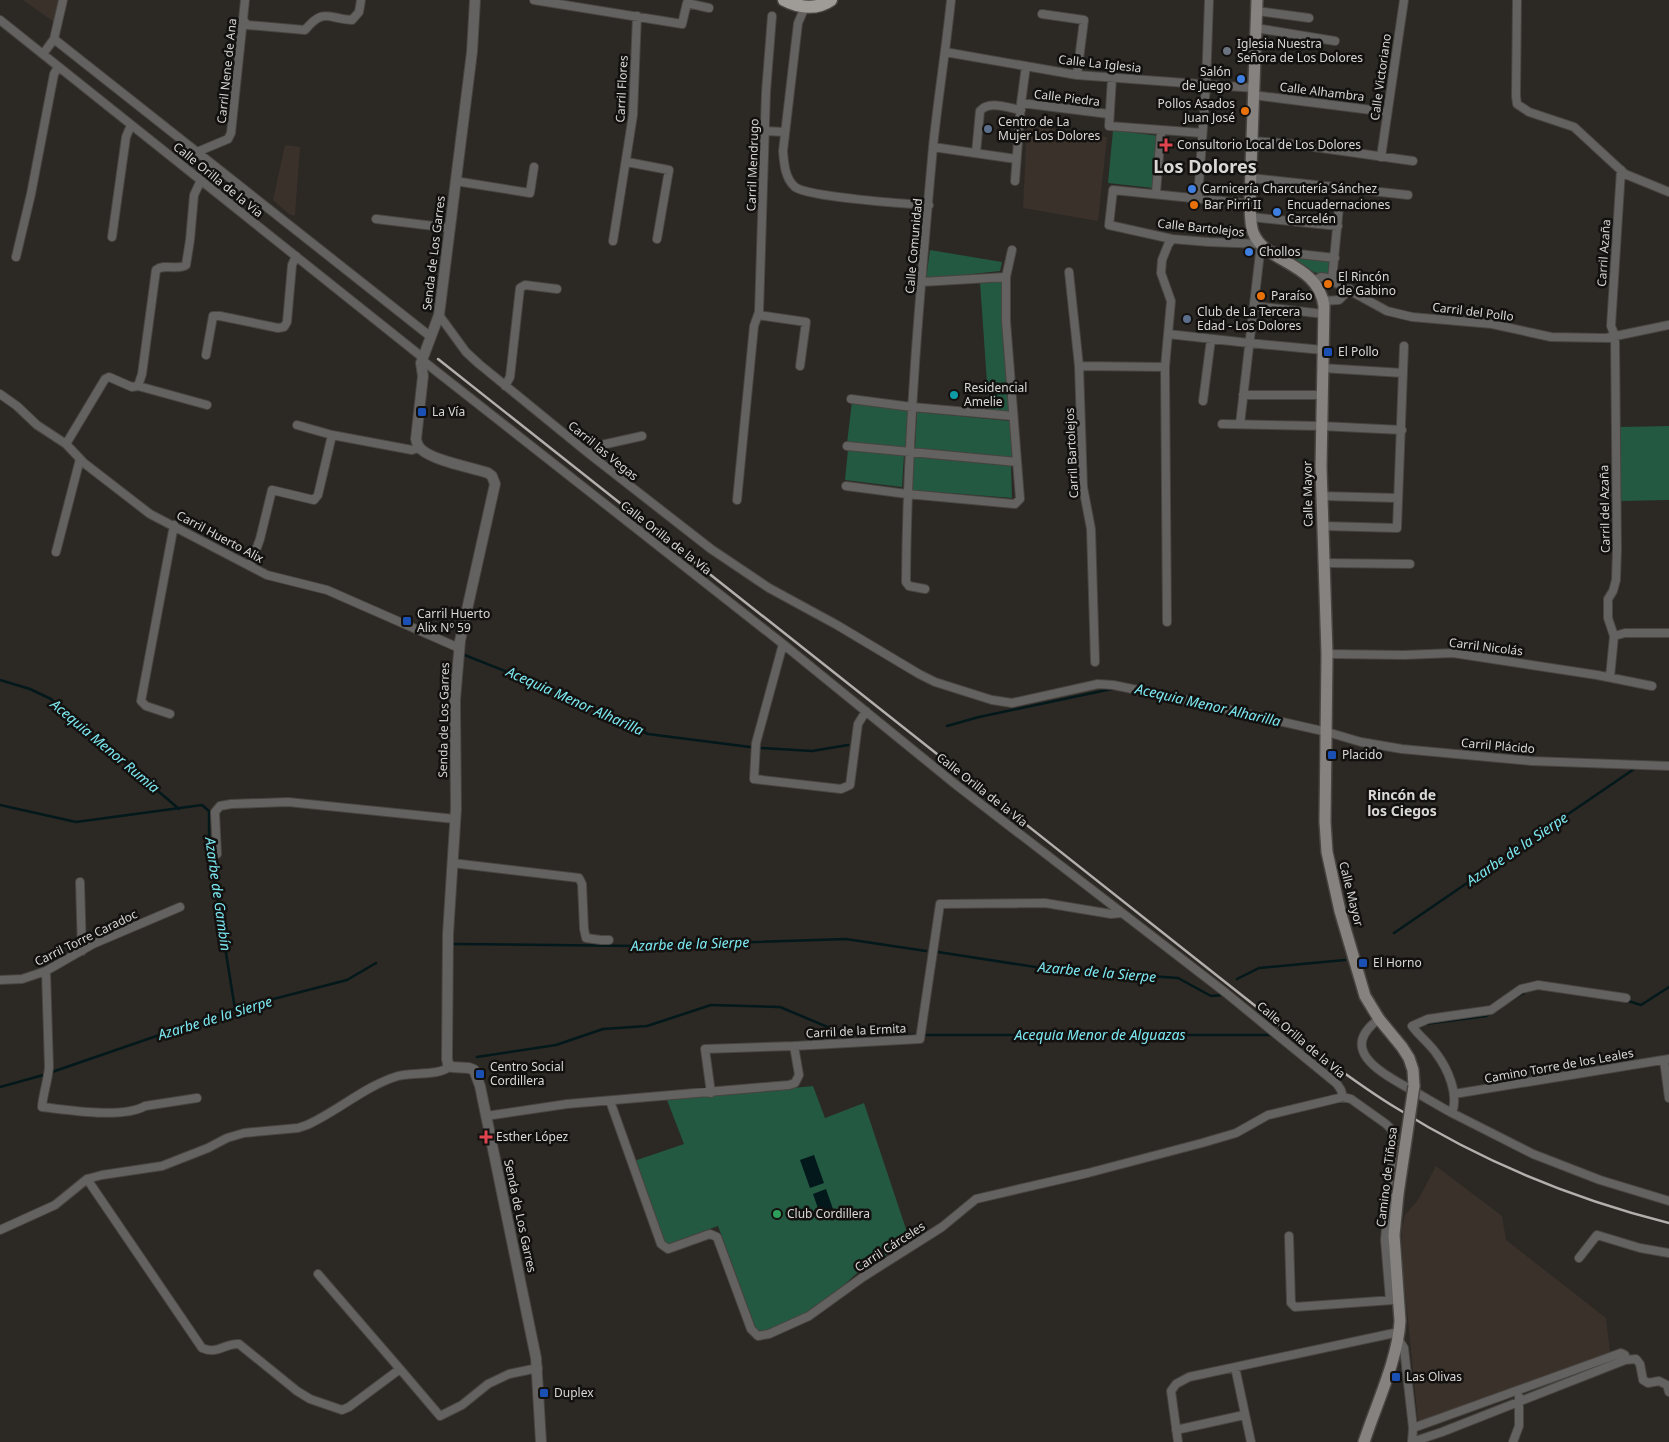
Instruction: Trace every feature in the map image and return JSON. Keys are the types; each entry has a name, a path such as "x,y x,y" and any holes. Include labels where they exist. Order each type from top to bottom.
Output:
{"main road":[{"path":"788,2 805,7 817,6 831,0"},
{"path":"1257,5 1251,217 1253,233 1266,247"},
{"name":"Calle Mayor","path":"1266,247 1313,281 1319,288 1323,301 1321,496 1327,654 1325,822 1328,861 1340,911 1355,967 1376,1016"},
{"name":"Camino de Tiñosa","path":"1364,1442 1398,1336 1394,1300 1394,1236 1398,1194 1414,1086 1413,1070 1409,1058 1402,1046 1376,1016"}],"street":[{"path":"43,54 54,39 63,0"},
{"name":"Carril Nene de Ana","path":"197,152 228,139 231,133 245,0"},
{"path":"244,21 247,25 305,30 317,18 328,15 343,20 352,20 359,12 361,0"},
{"name":"Senda de Los Garres","path":"474,0 472,52 439,315 422,359 422,382 417,434 419,448 434,457 488,473 494,480 494,489 459,648 455,700 455,819 448,973 447,1059 450,1066 471,1068 475,1071 480,1086 538,1368 541,1442"},
{"path":"534,0 682,24 687,3 709,8"},
{"name":"Calle Comunidad","path":"926,589 909,586 906,582 906,494 934,147 951,0"},
{"path":"1198,197 1206,85 1209,0"},
{"name":"Calle Victoriano","path":"1381,157 1404,0"},
{"path":"1517,0 1516,96 1518,104 1529,112 1574,127 1625,174 1669,192"},
{"path":"788,2 798,23"},
{"path":"1257,5 1308,18"},
{"path":"805,7 798,23 783,151 784,167 788,178 796,188 818,195 929,205"},
{"path":"1042,14 1084,20 1077,75"},
{"name":"Carril Flores","path":"613,241 633,115 637,16"},
{"name":"Carril Mendrugo","path":"736,500 754,326 758,315 765,131 772,16"},
{"name":"Calle Orilla de la Vía","path":"0,20 422,359 783,644 955,784 1122,912 1298,1051 1340,1087 1343,1097 1350,1099 1386,1124 1394,1136 1385,1240 1394,1300"},
{"path":"1256,28 1335,41"},
{"name":"Calle Orilla de la Vía","path":"54,39 432,337"},
{"name":"Calle La Iglesia","path":"945,52 1077,75 1206,85 1254,92"},
{"path":"1015,181 1026,66"},
{"path":"16,257 31,194 54,74 58,67"},
{"path":"1112,78 1109,126 1202,134"},
{"name":"Calle Alhambra","path":"1254,92 1387,112"},
{"name":"Calle Piedra","path":"976,153 980,111 989,105 1110,114"},
{"path":"112,237 126,137 131,125"},
{"path":"765,131 785,132"},
{"path":"1162,131 1156,193 1251,204"},
{"path":"1252,140 1413,161"},
{"path":"934,147 1016,159"},
{"path":"627,162 669,170 657,239"},
{"path":"455,181 530,193 534,167"},
{"name":"Carril Azaña","path":"1615,336 1611,326 1621,170"},
{"path":"1251,178 1408,195"},
{"path":"138,386 142,374 156,270 161,267 181,268 186,265 194,195 201,180"},
{"name":"Calle Bartolejos","path":"1156,193 1113,190 1109,225 1172,239 1266,247 1335,258"},
{"path":"1332,280 1340,207"},
{"path":"1251,217 1338,226"},
{"path":"376,219 450,228"},
{"path":"1166,622 1165,366 1171,301 1162,273 1162,260 1172,239"},
{"path":"1240,424 1254,306 1266,247"},
{"path":"846,486 906,494 1015,504 1020,499 1006,321 1006,277 1012,250"},
{"path":"206,355 213,316 278,328 284,327 287,322 292,265 296,256"},
{"name":"Carril Bartolejos","path":"1069,272 1079,366 1084,487 1091,529 1095,662"},
{"path":"922,282 1006,277"},
{"name":"Carril del Pollo","path":"1313,281 1321,277 1332,280 1387,310 1412,317 1492,324 1551,337 1606,338 1669,325"},
{"path":"505,386 510,377 520,288 525,285 557,289"},
{"path":"1323,301 1339,300 1350,289"},
{"path":"1254,306 1324,314"},
{"name":"Carril las Vegas","path":"439,315 466,352 505,386 711,549 769,588 935,682 992,700 1012,703 1098,684 1113,684 1327,732"},
{"path":"758,315 806,322 800,366"},
{"path":"1168,334 1249,344 1323,350"},
{"name":"Carril del Azaña","path":"1610,677 1614,636 1608,618 1608,599 1613,591 1616,580 1618,550 1615,336"},
{"path":"1203,401 1211,339"},
{"path":"1322,526 1397,528 1404,346"},
{"path":"1079,366 1165,366"},
{"path":"1322,368 1404,373"},
{"path":"66,444 105,379 109,377 132,387 138,386 207,405"},
{"name":"Carril Huerto Alix","path":"0,394 38,425 66,444 80,458 144,510 274,577 327,590 459,648"},
{"path":"1243,395 1321,395"},
{"path":"851,399 912,407 1013,416"},
{"path":"297,424 332,435 412,450 419,448"},
{"path":"1222,424 1402,430"},
{"path":"250,566 260,539 272,490 314,500 318,495 332,435"},
{"path":"588,453 597,446 642,436"},
{"path":"847,446 1017,462"},
{"path":"56,552 80,458"},
{"path":"1321,496 1398,498"},
{"path":"170,714 146,706 141,700 174,525"},
{"path":"1324,563 1410,564"},
{"path":"1614,636 1625,633 1669,633"},
{"path":"783,644 756,743 754,779 841,789 850,785 857,731 860,720 866,711"},
{"name":"Carril Nicolás","path":"1327,654 1404,655 1453,653 1610,677 1652,686"},
{"name":"Carril Plácido","path":"1327,732 1361,742 1402,749 1531,761 1669,766"},
{"path":"217,854 215,812 220,806 231,804 288,802 455,819"},
{"path":"452,863 579,878 582,884 586,938 609,940"},
{"path":"80,882 82,951"},
{"name":"Carril de la Ermita","path":"486,1116 568,1104 789,1086 795,1083 799,1075 794,1046 920,1039 940,904 1045,903 1111,914 1122,912"},
{"name":"Carril Torre Caradoc","path":"0,980 22,979 46,971 82,951 180,907"},
{"path":"46,971 49,1067 42,1107 88,1112 117,1112 139,1110 145,1106 197,1098"},
{"path":"1452,1113 1454,1094 1442,1062 1429,1044 1412,1026 1428,1019 1491,1010 1521,989 1538,985 1626,998"},
{"path":"1376,1016 1363,1039 1364,1053 1369,1062 1383,1073 1452,1113 1533,1154 1600,1180 1669,1201"},
{"path":"711,1093 705,1049 794,1046"},
{"path":"1666,1059 1669,1098"},
{"name":"Camino Torre de los Leales","path":"1454,1094 1666,1059"},
{"path":"0,1230 55,1206 87,1179 162,1166 208,1148 227,1138 244,1133 298,1128 307,1125 390,1079 413,1073 442,1071 450,1066"},
{"name":"Carril Cárceles","path":"610,1101 661,1244 668,1249 710,1234 717,1237 751,1329 754,1334 762,1336 809,1316 863,1277 942,1227 976,1199 1088,1173 1202,1143 1236,1133 1268,1115 1343,1097"},
{"path":"87,1179 202,1348 217,1350 231,1344 239,1344 297,1391 310,1399 342,1410 349,1407 400,1369"},
{"path":"1289,1236 1291,1303 1295,1306 1394,1300"},
{"path":"1579,1258 1597,1236 1640,1248 1669,1253"},
{"path":"318,1274 440,1416 462,1404 488,1384 509,1374 538,1368"},
{"path":"1178,1442 1171,1391 1176,1384 1189,1377 1398,1336 1404,1348 1414,1428 1412,1442 1625,1360 1636,1359 1640,1364 1643,1380 1648,1383 1659,1381 1667,1385 1669,1392"},
{"path":"1414,1428 1621,1353 1625,1355 1625,1360"},
{"path":"1235,1367 1251,1442"},
{"path":"1513,1442 1519,1426 1519,1390"},
{"path":"1176,1430 1244,1415"}],"shaded area":[{"path":"23,0 59,0 54,22"},
{"path":"1027,125 1107,137 1098,221 1023,208"},
{"path":"285,145 300,147 295,216 289,214 273,200"},
{"path":"814,1155 824,1183 810,1188 800,1160"},
{"path":"1436,1166 1502,1216 1506,1240 1606,1318 1610,1352 1418,1422 1403,1268 1402,1230 1405,1215 1418,1200"},
{"path":"826,1189 833,1209 820,1214 813,1194"}],"green space":[{"path":"1113,130 1159,136 1153,188 1108,183"},
{"path":"930,250 1002,262 1000,271 926,279"},
{"path":"1294,257 1330,258 1331,273 1316,273 1301,264"},
{"path":"980,282 1002,282 1009,414 989,412"},
{"path":"852,401 909,410 905,449 847,443"},
{"path":"917,412 1010,421 1012,457 915,448"},
{"path":"1669,426 1669,500 1620,501 1619,427"},
{"path":"848,450 904,455 902,487 845,480"},
{"path":"914,457 1011,466 1012,498 912,490"},
{"name":"Club Cordillera","path":"813,1086 825,1118 864,1103 910,1241 857,1273 816,1308 761,1334 757,1332 718,1226 666,1245 662,1241 634,1161 684,1144 667,1100"}],"waterway":[{"name":"Acequia Menor Alharilla","path":"462,654 563,694 648,734 750,747"},
{"name":"Acequia Menor Rumia","path":"0,680 30,689 51,699 179,809"},
{"name":"Acequia Menor Alharilla","path":"947,726 979,717 1116,688"},
{"name":"Acequia Menor Alharilla","path":"760,748 812,751 848,745"},
{"name":"Azarbe de la Sierpe","path":"1394,933 1637,767"},
{"name":"Azarbe de Gambín","path":"0,805 76,822 202,805 209,811 209,847 235,1009"},
{"name":"Azarbe de la Sierpe","path":"453,944 636,946 846,939 926,951"},
{"name":"Azarbe de la Sierpe","path":"938,952 1048,969 1178,978 1211,996 1223,995"},
{"name":"Azarbe de la Sierpe","path":"1237,979 1259,968 1345,960"},
{"name":"Azarbe de la Sierpe","path":"52,1072 235,1009 347,980 376,963"},
{"name":"Acequia Menor de Alguazas","path":"1625,1000 1641,1005 1669,987"},
{"name":"Acequia Menor de Alguazas","path":"1508,1002 1527,991"},
{"name":"Acequia Menor de Alguazas","path":"477,1057 556,1045 603,1029 647,1026 711,1005 780,1007 837,1031 863,1035 914,1035"},
{"name":"Acequia Menor de Alguazas","path":"1425,1024 1486,1016 1491,1013"},
{"name":"Acequia Menor de Alguazas","path":"926,1035 1274,1035"},
{"name":"Azarbe de la Sierpe","path":"0,1087 47,1074"}],"railway":[{"path":"438,359 1292,1035 1357,1083 1430,1128 1495,1162 1563,1190 1669,1223"}],"place":[{"name":"Iglesia Nuestra Señora de Los Dolores","path":"1227,51"},
{"name":"Salón de Juego","path":"1241,79"},
{"name":"Pollos Asados Juan José","path":"1245,111"},
{"name":"Centro de La Mujer Los Dolores","path":"988,129"},
{"name":"Consultorio Local de Los Dolores","path":"1166,145"},
{"name":"Carnicería Charcutería Sánchez","path":"1192,189"},
{"name":"Bar Pirri II","path":"1194,205"},
{"name":"Encuadernaciones Carcelén","path":"1277,212"},
{"name":"Chollos","path":"1249,252"},
{"name":"El Rincón de Gabino","path":"1328,284"},
{"name":"Paraíso","path":"1261,296"},
{"name":"Club de La Tercera Edad - Los Dolores","path":"1187,319"},
{"name":"El Pollo","path":"1328,352"},
{"name":"Residencial Amelie","path":"954,395"},
{"name":"La Vía","path":"422,412"},
{"name":"Carril Huerto Alix Nº 59","path":"407,621"},
{"name":"Placido","path":"1332,755"},
{"name":"El Horno","path":"1363,963"},
{"name":"Centro Social Cordillera","path":"480,1074"},
{"name":"Esther López","path":"486,1137"},
{"name":"Club Cordillera","path":"777,1214"},
{"name":"Las Olivas","path":"1396,1377"},
{"name":"Duplex","path":"544,1393"}],"district":[{"name":"Los Dolores","path":"1205,167"},
{"name":"Rincón de los Ciegos","path":"1402,804"}]}
